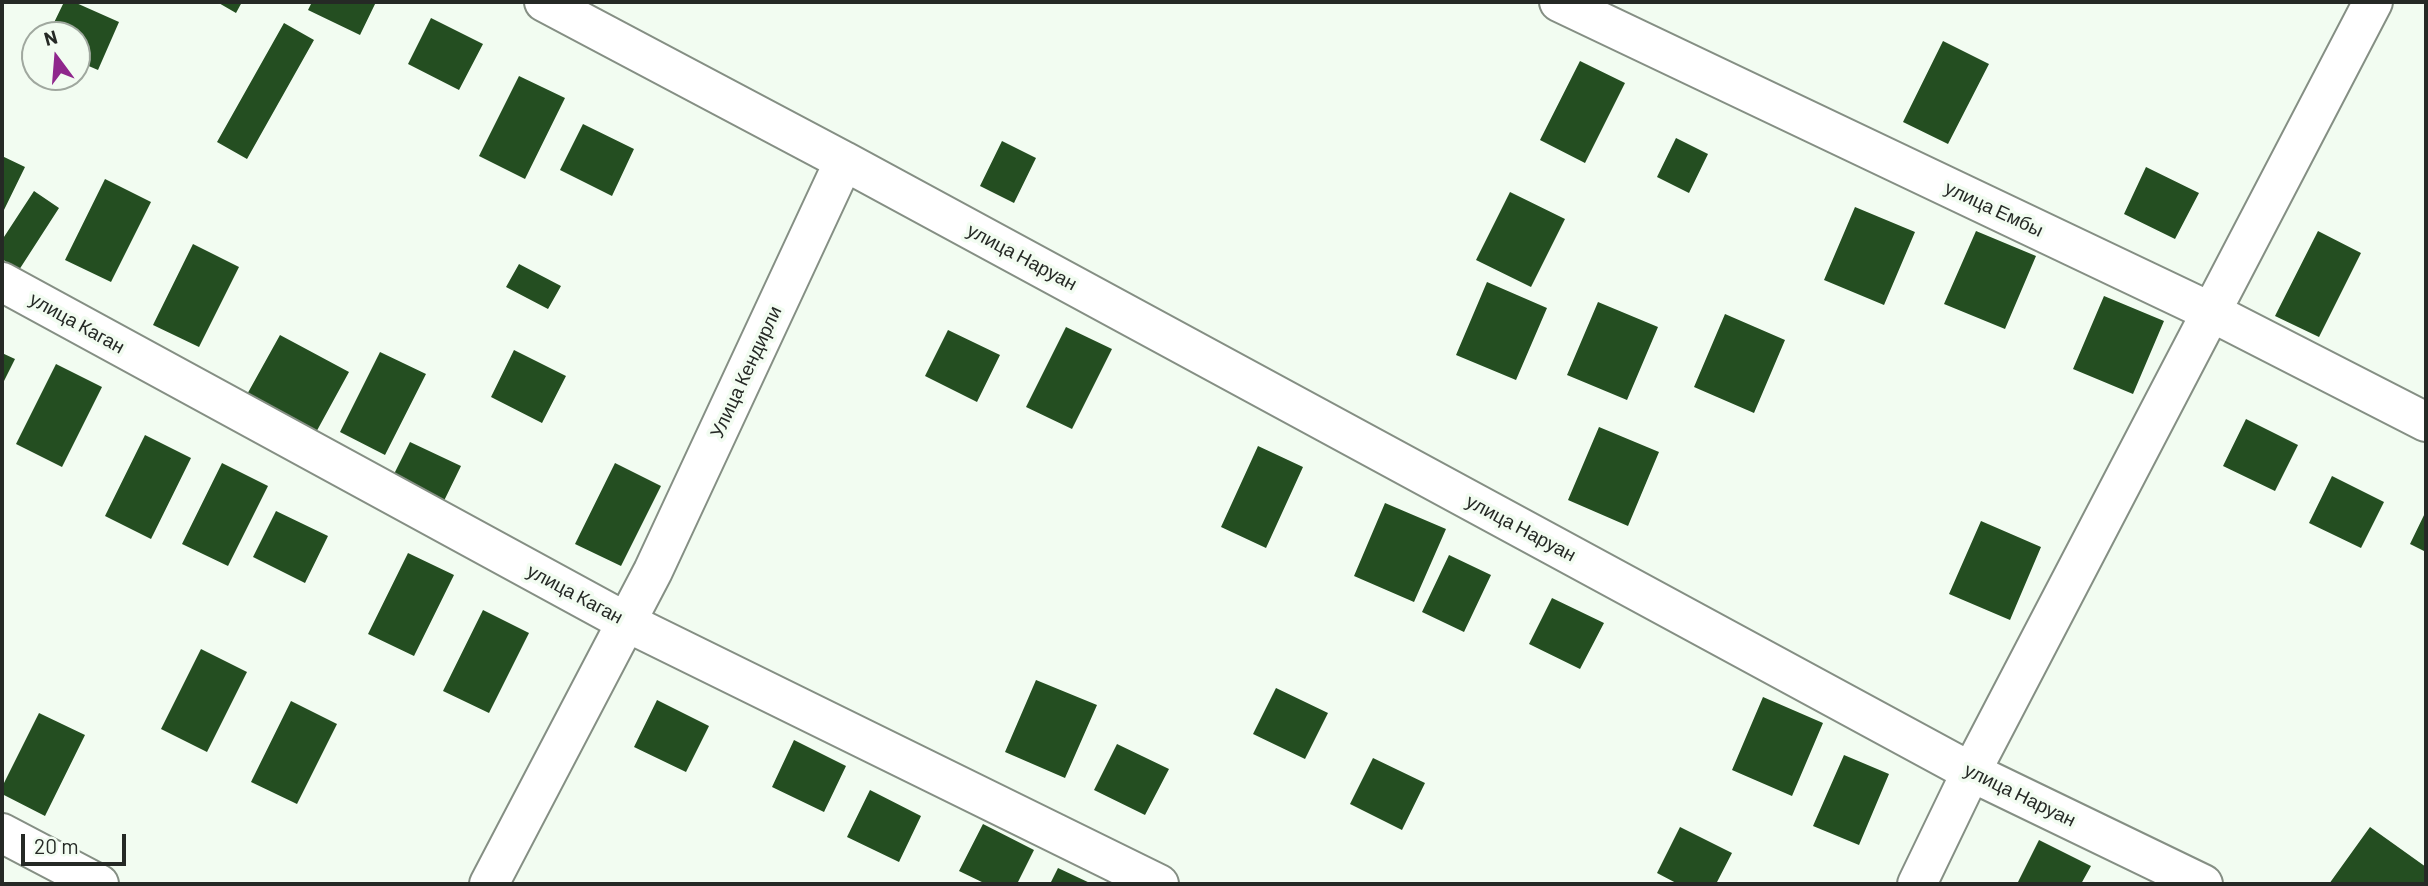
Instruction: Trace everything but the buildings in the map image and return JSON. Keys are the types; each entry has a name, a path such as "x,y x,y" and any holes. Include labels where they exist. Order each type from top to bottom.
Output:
{"street":[{"path":"544,2 844,160"},
{"name":"улица Ембы","path":"1559,2 2213,313 2426,422"},
{"path":"1917,884 1971,772 2374,2"},
{"name":"Улица Кендирли","path":"489,884 626,622 844,160"},
{"name":"улица Наруан","path":"844,160 1971,772 2203,884"},
{"name":"улица Каган","path":"2,282 626,622 1159,884"},
{"path":"2,833 99,884"}]}
